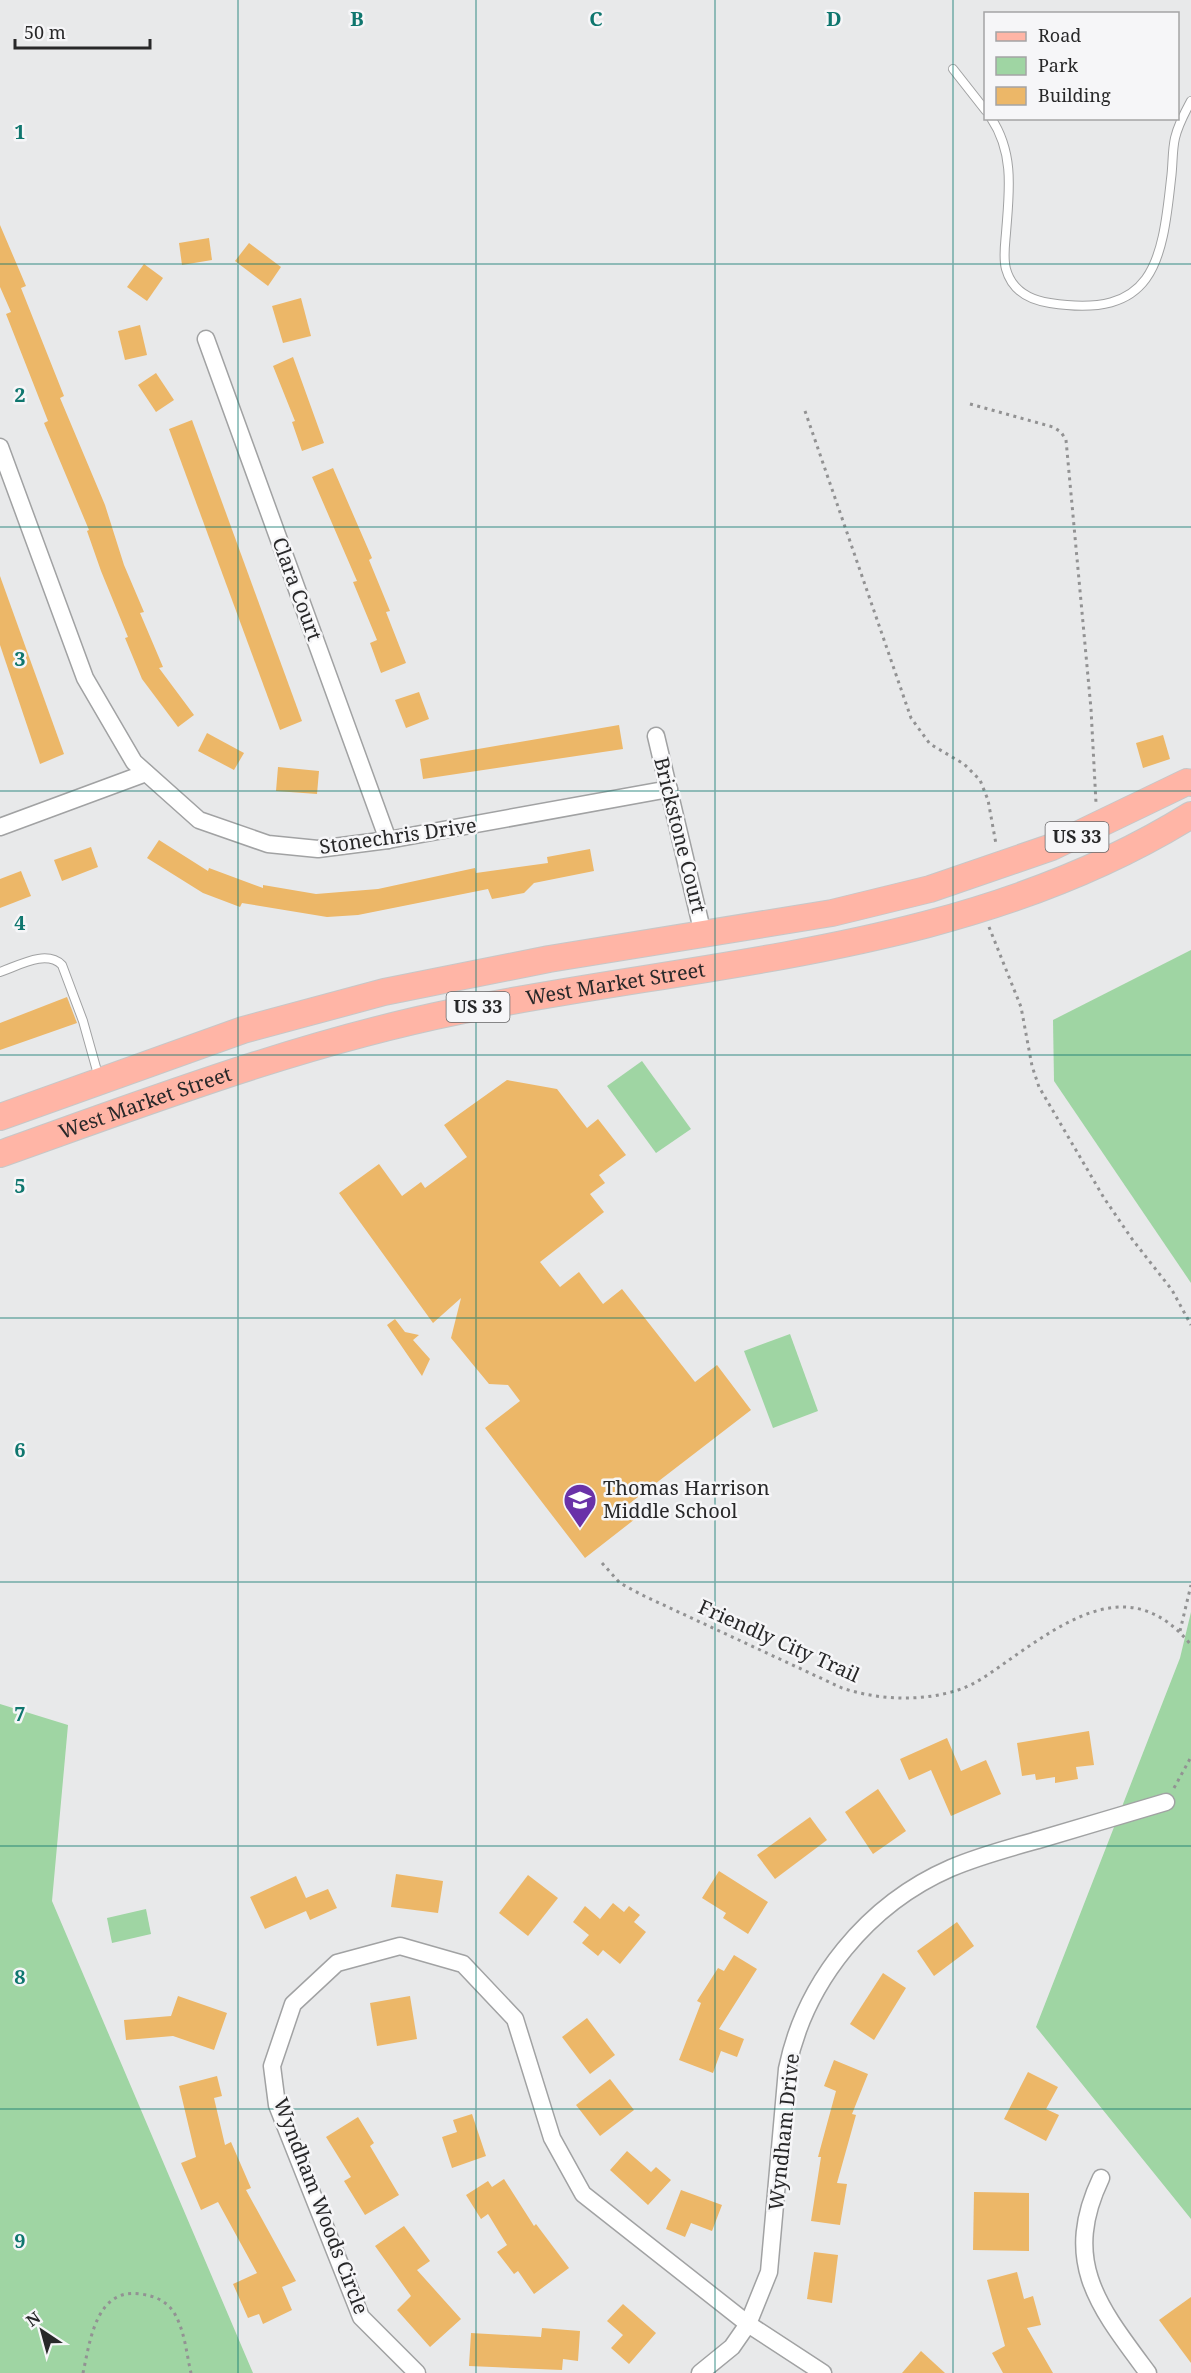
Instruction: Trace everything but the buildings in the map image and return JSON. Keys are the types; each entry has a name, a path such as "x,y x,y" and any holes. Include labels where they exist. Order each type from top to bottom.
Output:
{"main road":[{"name":"West Market Street","path":"0,1117 243,1030 384,992 527,963 874,904 1000,866 1094,829 1187,782 1191,783"},
{"name":"West Market Street","path":"0,1154 221,1074 368,1032 546,994 858,942 982,909 1098,863 1160,834 1191,815"}],"street":[{"name":"Clara Court","path":"206,339 388,840"},
{"name":"Stonechris Drive","path":"0,447 84,678 134,762 199,820 268,844 318,849 388,840 669,789"},
{"name":"Brickstone Court","path":"656,736 703,934"},
{"path":"0,827 146,773"},
{"name":"Wyndham Drive","path":"748,2324 765,2286 770,2264 787,2069 792,2047 811,1999 832,1964 869,1923 891,1903 915,1886 950,1868 988,1854 1166,1802"},
{"name":"Wyndham Woods Circle","path":"417,2373 362,2318 277,2104 272,2066 293,2004 337,1963 400,1946 464,1964 515,2019 552,2138 583,2194 748,2324 824,2373"},
{"path":"1101,2178 1089,2204 1085,2238 1086,2268 1092,2289 1106,2317 1148,2373"},
{"path":"700,2373 732,2347 748,2324"}],"lane":[{"path":"953,69 984,108"},
{"path":"992,120 1004,142 1009,162 1005,260 1012,282 1021,292 1033,299 1065,305 1102,305 1116,302 1134,292 1145,282 1156,264 1166,219 1175,136 1191,100"},
{"path":"0,972 43,958 55,959 62,965 83,1021 100,1081"}],"path":[{"path":"970,404 1053,427 1066,440 1091,709 1096,787 1094,829"},
{"path":"805,411 911,718 930,744 964,764 980,780 988,800 1000,866"},
{"path":"982,909 1021,1007 1032,1065 1039,1087 1104,1198 1132,1239 1172,1290 1191,1325"},
{"name":"Friendly City Trail","path":"602,1563 620,1583 642,1595 842,1688 875,1697 909,1698 956,1691 981,1679 1079,1617 1108,1606 1139,1607 1164,1619 1180,1631 1191,1645"},
{"path":"1180,1631 1191,1585"},
{"path":"1166,1802 1191,1756"},
{"path":"83,2373 97,2316 106,2305 129,2293 153,2296 172,2311 185,2340 191,2373"}],"green space":[{"path":"1191,950 1191,1283 1054,1081 1053,1020"},
{"path":"642,1061 691,1129 656,1153 607,1086"},
{"path":"790,1334 818,1411 773,1428 744,1351"},
{"path":"1191,1612 1191,2219 1036,2027 1180,1658"},
{"path":"0,1704 68,1725 52,1901 253,2373 0,2373"},
{"path":"146,1909 151,1934 112,1943 107,1918"}],"place":[{"name":"Thomas Harrison Middle School","path":"580,1529"}]}
